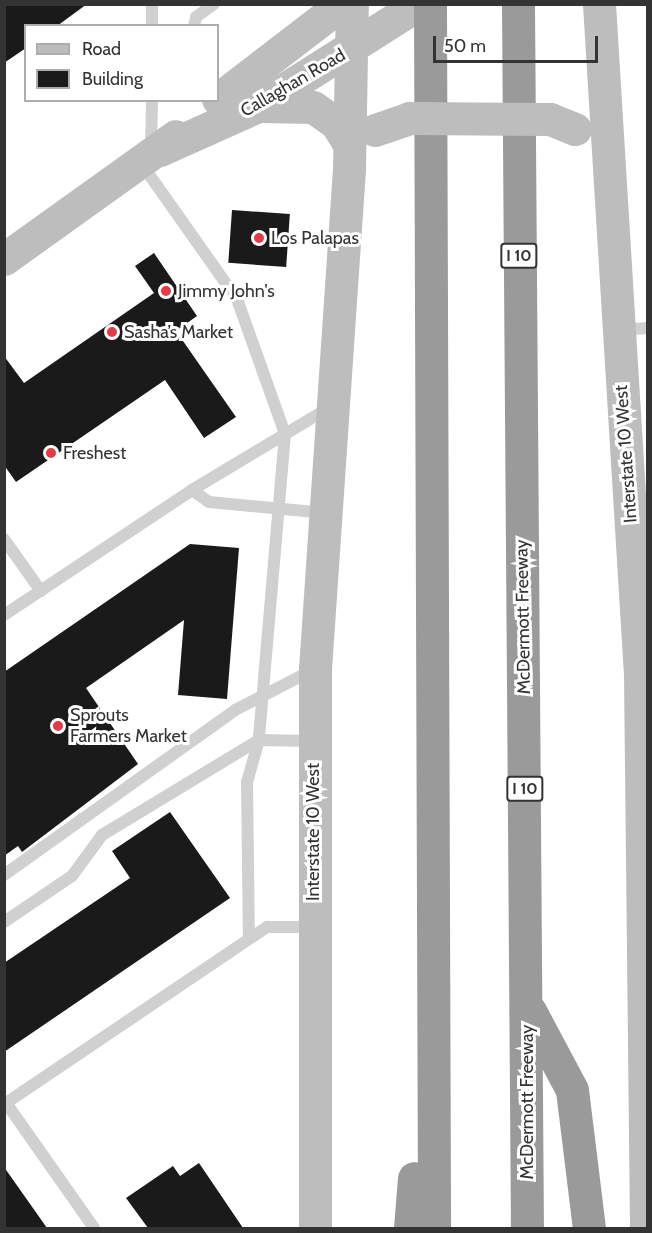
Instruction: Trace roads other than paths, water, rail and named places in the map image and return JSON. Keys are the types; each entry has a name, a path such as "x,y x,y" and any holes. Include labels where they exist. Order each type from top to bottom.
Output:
{"highway":[{"path":"430,4 434,1228"},
{"name":"McDermott Freeway","path":"518,4 527,1228"},
{"path":"410,1228 432,958"},
{"path":"527,1007 572,1090 589,1228"}],"main road":[{"name":"Callaghan Road","path":"219,98 342,4"},
{"name":"Interstate 10 West","path":"315,1228 313,741 315,669 333,405 357,148 363,42 352,4"},
{"name":"Callaghan Road","path":"151,157 258,106 363,42 419,4"},
{"name":"Interstate 10 West","path":"599,4 606,167 632,329 644,776 646,1228"},
{"name":"Callaghan Road","path":"4,259 151,157 214,102"},
{"path":"258,106 313,107 336,123 357,148 410,118 550,119 575,129 592,143 606,167"}],"lane":[{"path":"152,4 152,24"},
{"path":"194,24 196,17 214,4"},
{"path":"152,102 151,157 237,299 285,434 259,740 247,782 249,939"},
{"path":"4,615 192,490 333,405"},
{"path":"192,490 209,502 326,513"},
{"path":"4,539 41,591"},
{"path":"4,875 235,710 315,669"},
{"path":"4,922 72,876 102,835 259,740 313,741"},
{"path":"94,1228 6,1103 267,927 313,927"}],"place":[{"name":"Los Palapas","path":"259,238"},
{"name":"Jimmy John's","path":"166,291"},
{"name":"Sasha’s Market","path":"112,332"},
{"name":"Freshest","path":"51,453"},
{"name":"Sprouts Farmers Market","path":"58,726"}]}
